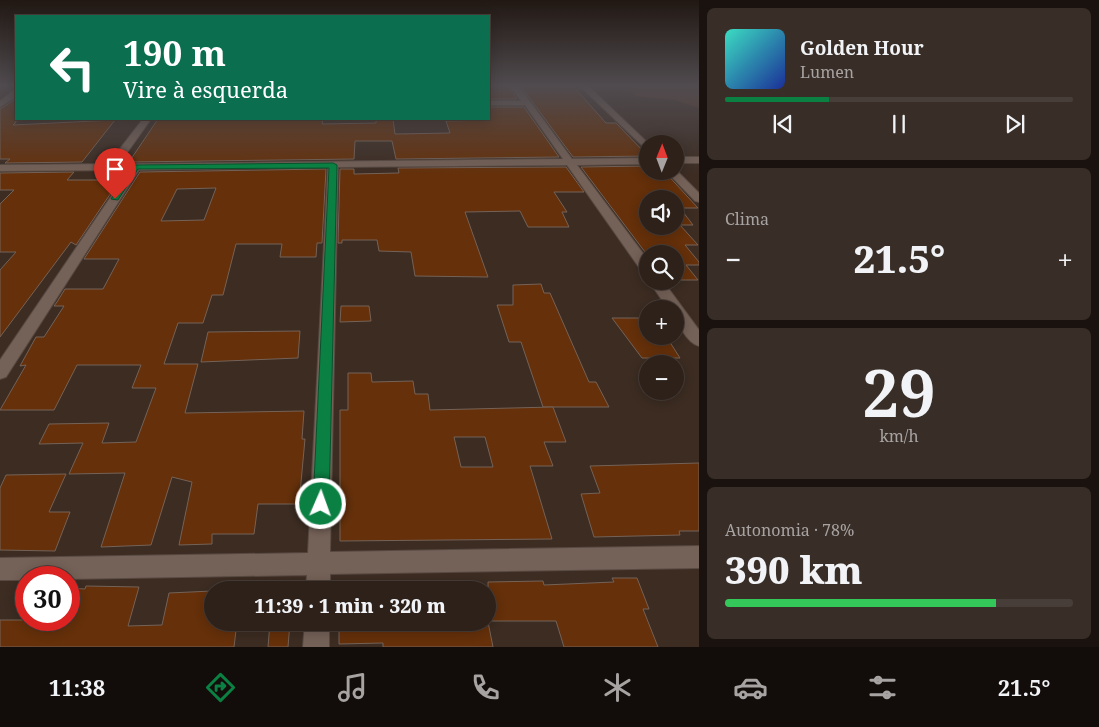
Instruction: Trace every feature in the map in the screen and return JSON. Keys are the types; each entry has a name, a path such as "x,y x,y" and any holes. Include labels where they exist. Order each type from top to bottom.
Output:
{"street":[{"path":"536,115 639,257"},
{"path":"614,115 639,139"},
{"path":"111,167 146,120"},
{"path":"684,160 699,160"},
{"path":"0,168 639,161"},
{"path":"318,581 333,165"},
{"path":"0,373 136,167"},
{"path":"680,180 699,199"},
{"path":"662,290 699,341"},
{"path":"0,568 699,557"},
{"path":"316,647 317,631"}],"building":[{"path":"0,115 15,115 16,122 13,125 115,120 82,162 5,163 10,159 0,159"},
{"path":"490,115 530,115 559,157 396,159 392,141 355,141 354,159 129,162 157,120 323,120 322,124 376,123 376,120 393,120 395,134 450,133 446,121 490,120"},
{"path":"542,115 599,115 606,123 616,123 639,147 639,156 573,157"},
{"path":"639,166 639,180 672,180 681,190 639,190 639,235 684,235 684,229 698,245 685,245 699,262 699,265 686,265 698,280 684,280 684,245 640,245 581,167"},
{"path":"566,167 584,192 554,192 567,212 562,212 569,227 528,227 520,211 465,212 488,277 415,276 411,252 379,251 377,240 342,240 342,243 338,243 340,169 354,169 354,174 399,173 398,168"},
{"path":"326,169 322,243 317,243 316,257 280,257 282,244 236,244 223,295 212,295 203,323 178,323 164,364 198,364 185,413 304,411 302,439 305,439 299,504 258,504 254,534 212,534 212,544 179,545 192,482 172,477 151,545 101,547 125,473 69,474 83,443 39,444 49,424 109,423 102,443 136,442 156,388 132,388 141,365 77,365 54,410 0,410 26,365 20,366 36,337 44,337 64,306 54,306 65,289 103,289 119,259 84,259 140,172","holes":["216,188 204,220 161,221 177,189"]},
{"path":"74,172 67,180 117,180 122,172 125,172 76,245 71,242 0,337 0,270 16,252 0,252 0,204 14,190 0,190 0,173"},
{"path":"684,193 698,208 684,208"},
{"path":"684,213 693,225 684,225"},
{"path":"541,284 544,293 550,293 589,382 596,382 609,407 543,407 521,342 509,342 497,305 513,305 513,285"},
{"path":"341,306 369,306 371,321 340,322"},
{"path":"612,318 639,318 639,345 672,345 678,355 640,355"},
{"path":"300,331 298,358 201,362 208,332"},
{"path":"348,373 371,373 372,382 413,381 415,394 428,394 430,410 553,407 566,442 544,442 553,466 530,466 552,539 340,541 340,410 348,410","holes":["454,437 485,437 493,467 461,467"]},
{"path":"699,463 699,531 679,531 680,535 594,537 581,494 600,493 590,466"},
{"path":"66,474 49,512 70,512 55,551 0,550 0,488 6,475"},
{"path":"612,578 637,578 649,609 643,609 658,647 564,647 556,621 496,621 496,582 543,581 544,585 614,582"},
{"path":"86,586 139,587 128,626 162,625 169,593 204,591 204,631 236,631 234,647 0,647 0,620 15,620 15,631 80,631 80,589 85,589"},
{"path":"269,631 289,631 288,647 268,647"},
{"path":"339,631 490,631 493,647 383,647 383,643 339,644"}],"route":[{"path":"115,199 136,167 333,165 321,504"}]}
